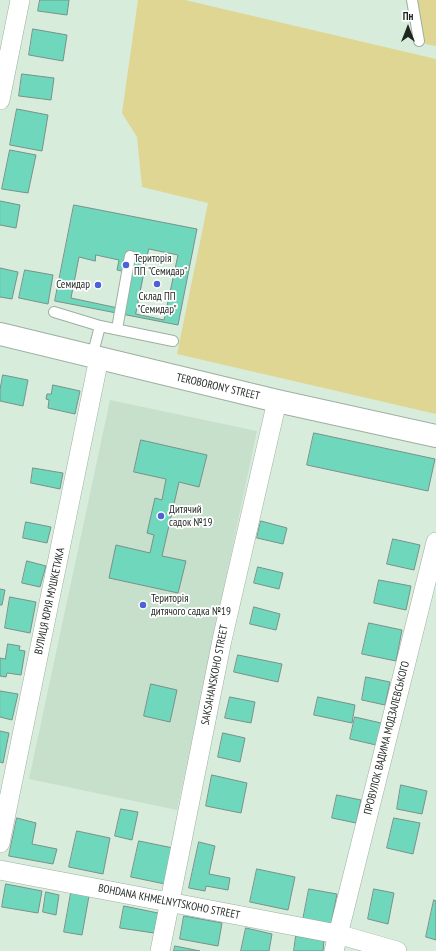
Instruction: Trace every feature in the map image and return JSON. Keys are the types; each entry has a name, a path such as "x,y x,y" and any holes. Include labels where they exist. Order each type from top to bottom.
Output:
{"main road":[{"name":"TEROBORONY STREET","path":"0,334 277,401 436,436"}],"street":[{"path":"0,99 20,0"},
{"name":"ВУЛИЦЯ ЮРІЯ МУШКЕТИКА","path":"0,843 96,358"},
{"name":"SAKSAHANSKOHO STREET","path":"160,951 171,902 222,640 277,401"},
{"name":"ПРОВУЛОК ВАДИМА МОДЗАЛЕВСЬКОГО","path":"335,942 436,542"},
{"name":"BOHDANA KHMELNYTSKOHO STREET","path":"0,870 171,902 335,942 397,951"}],"lane":[{"path":"412,0 419,41"},
{"path":"117,329 130,256"},
{"path":"54,312 100,326 173,341"},
{"path":"96,358 100,326"}],"shaded area":[{"path":"138,0 185,0 436,59 436,414 177,354 208,203 142,187 137,137 122,113"},
{"path":"417,0 436,0 436,46 425,44"},
{"name":"Територія дитячого садка №19","path":"110,400 257,431 177,810 29,779"}],"building":[{"path":"40,0 69,0 67,15 38,11"},
{"path":"33,29 67,35 63,61 29,55"},
{"path":"22,74 54,78 51,100 19,96"},
{"path":"17,109 48,115 42,151 10,145"},
{"path":"10,150 36,155 28,193 2,189"},
{"path":"0,201 20,205 16,228 0,225"},
{"name":"Територія ПП \"Семидар\"","path":"74,205 197,229 178,325 55,301"},
{"name":"Склад ПП \"Семидар\"","path":"149,249 178,255 164,320 136,314"},
{"name":"Семидар","path":"96,255 119,260 117,270 126,272 118,308 71,298 79,257 95,261"},
{"path":"0,268 18,272 12,299 0,297"},
{"path":"25,270 53,275 48,304 19,298"},
{"path":"3,375 28,380 23,406 0,401 0,390"},
{"path":"53,385 80,391 75,414 48,408 49,400 46,399 47,394 51,394"},
{"path":"314,433 435,459 428,491 307,465"},
{"name":"Дитячий садок №19","path":"141,440 207,455 199,487 179,482 162,556 186,561 178,593 109,578 116,545 150,553 154,535 147,533 155,498 162,500 166,479 134,472"},
{"path":"33,468 63,473 60,489 31,483"},
{"path":"261,521 287,528 283,544 257,538"},
{"path":"26,522 51,527 47,543 23,538"},
{"path":"393,539 420,545 414,570 387,564"},
{"path":"27,561 46,566 40,587 22,583"},
{"path":"258,567 283,573 279,589 254,583"},
{"path":"379,580 411,586 406,610 374,603"},
{"path":"0,589 5,590 2,605 0,605"},
{"path":"10,597 36,602 30,633 5,628"},
{"path":"254,607 280,614 276,630 250,624"},
{"path":"369,623 402,630 396,661 362,654"},
{"path":"8,644 20,646 19,650 25,651 21,675 7,673 6,677 0,676 0,658 5,659"},
{"path":"238,655 282,664 278,682 234,672"},
{"path":"366,677 390,682 385,705 362,700"},
{"path":"151,684 177,690 170,722 144,716"},
{"path":"0,691 18,694 12,720 0,717"},
{"path":"230,697 255,702 251,723 225,718"},
{"path":"318,697 355,705 352,723 314,715"},
{"path":"355,717 381,723 376,745 350,739"},
{"path":"0,731 9,733 3,763 0,762"},
{"path":"223,733 245,738 240,762 218,757"},
{"path":"212,775 247,783 241,813 206,806"},
{"path":"401,785 427,791 422,814 397,809"},
{"path":"337,795 361,800 356,823 332,818"},
{"path":"121,809 138,812 132,840 115,836"},
{"path":"17,818 36,823 32,844 57,849 53,864 9,856"},
{"path":"394,818 420,823 413,854 387,848"},
{"path":"77,831 110,838 103,874 69,867"},
{"path":"139,841 173,848 165,884 131,877"},
{"path":"199,842 215,846 209,874 230,878 228,890 206,886 205,891 189,888"},
{"path":"257,869 295,877 288,910 250,902"},
{"path":"6,884 42,891 38,913 2,907"},
{"path":"309,889 337,894 331,924 303,920"},
{"path":"374,889 394,893 388,924 368,919"},
{"path":"46,892 59,895 56,915 43,912"},
{"path":"71,893 89,896 82,935 64,932"},
{"path":"434,900 436,901 436,940 426,937"},
{"path":"124,906 158,913 154,933 120,928"},
{"path":"184,916 222,923 218,946 180,939"},
{"path":"246,928 272,934 269,951 241,951"},
{"path":"296,936 324,941 323,951 294,951"},
{"path":"175,946 200,951 174,951"}],"place":[{"name":"Територія ПП \"Семидар\"","path":"126,265"},
{"name":"Склад ПП \"Семидар\"","path":"157,284"},
{"name":"Семидар","path":"98,285"},
{"name":"Дитячий садок №19","path":"161,516"},
{"name":"Територія дитячого садка №19","path":"143,605"}]}
